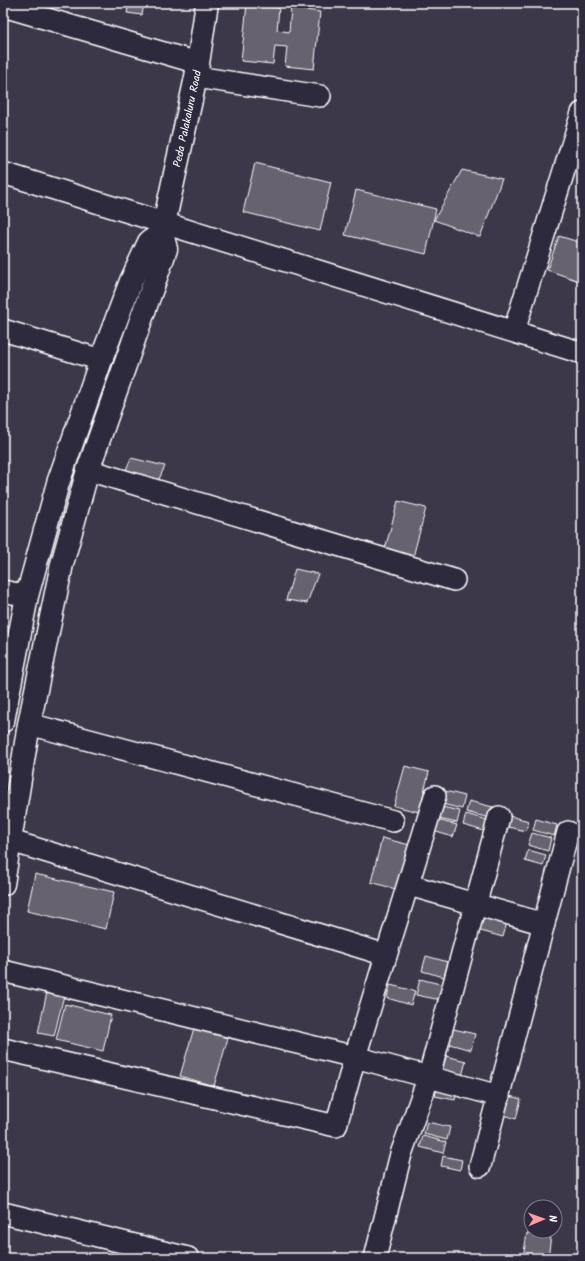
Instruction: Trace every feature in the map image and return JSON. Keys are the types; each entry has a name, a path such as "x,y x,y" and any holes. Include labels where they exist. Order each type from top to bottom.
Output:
{"main road":[{"name":"Peda Palakaluru Road","path":"3,884 29,724 62,564 88,470 166,248 164,228 197,70 208,3"},
{"path":"3,716 27,596 58,483 101,360 149,242 164,228"}],"street":[{"path":"3,6 197,70 320,96"},
{"path":"514,331 582,113"},
{"path":"3,174 164,228 514,331 582,353"},
{"path":"3,330 101,360"},
{"path":"88,470 454,580"},
{"path":"3,591 27,596"},
{"path":"29,724 393,821"},
{"path":"3,1049 336,1126 355,1057 409,885 435,796"},
{"path":"375,1258 401,1154 429,1076 500,817"},
{"path":"480,1166 568,832"},
{"path":"11,842 386,955"},
{"path":"409,885 544,924"},
{"path":"3,971 355,1057 499,1096"},
{"path":"3,1212 188,1258"}],"building":[{"path":"129,3 144,3 142,15 127,13"},
{"path":"247,4 279,8 277,30 289,32 291,8 320,12 314,69 285,66 287,47 275,46 273,64 241,61"},
{"path":"255,163 331,182 320,231 243,212"},
{"path":"462,170 502,179 480,237 434,220"},
{"path":"356,190 436,209 426,254 345,235"},
{"path":"559,236 582,243 582,282 547,270"},
{"path":"131,458 165,466 154,490 117,491"},
{"path":"398,501 426,508 413,557 385,549"},
{"path":"295,569 318,574 307,603 286,600"},
{"path":"405,766 429,772 419,812 394,806"},
{"path":"445,791 465,796 462,809 442,804"},
{"path":"469,801 493,807 490,818 466,812"},
{"path":"442,807 460,811 457,823 439,819"},
{"path":"466,814 487,820 484,831 463,825"},
{"path":"510,816 529,821 526,831 508,827"},
{"path":"536,819 557,825 554,836 533,830"},
{"path":"437,820 457,825 453,837 433,831"},
{"path":"532,833 551,838 548,851 528,845"},
{"path":"382,838 410,845 399,890 371,882"},
{"path":"528,850 546,855 543,866 525,861"},
{"path":"35,874 114,892 106,929 27,911"},
{"path":"481,916 507,922 503,937 477,930"},
{"path":"426,956 448,962 444,977 422,971"},
{"path":"420,979 444,985 441,1000 416,995"},
{"path":"49,983 66,987 54,1036 38,1033"},
{"path":"390,985 415,991 411,1005 387,998"},
{"path":"65,1004 111,1015 103,1051 56,1040"},
{"path":"194,1028 228,1038 214,1086 180,1076"},
{"path":"449,1028 475,1034 471,1050 446,1043"},
{"path":"442,1055 466,1061 462,1076 439,1071"},
{"path":"438,1084 458,1088 455,1100 435,1096"},
{"path":"506,1095 521,1099 516,1119 501,1114"},
{"path":"427,1122 450,1127 447,1140 424,1134"},
{"path":"423,1136 446,1142 443,1153 420,1147"},
{"path":"443,1156 462,1160 460,1170 441,1166"},
{"path":"526,1239 551,1239 548,1258 523,1258"}]}
